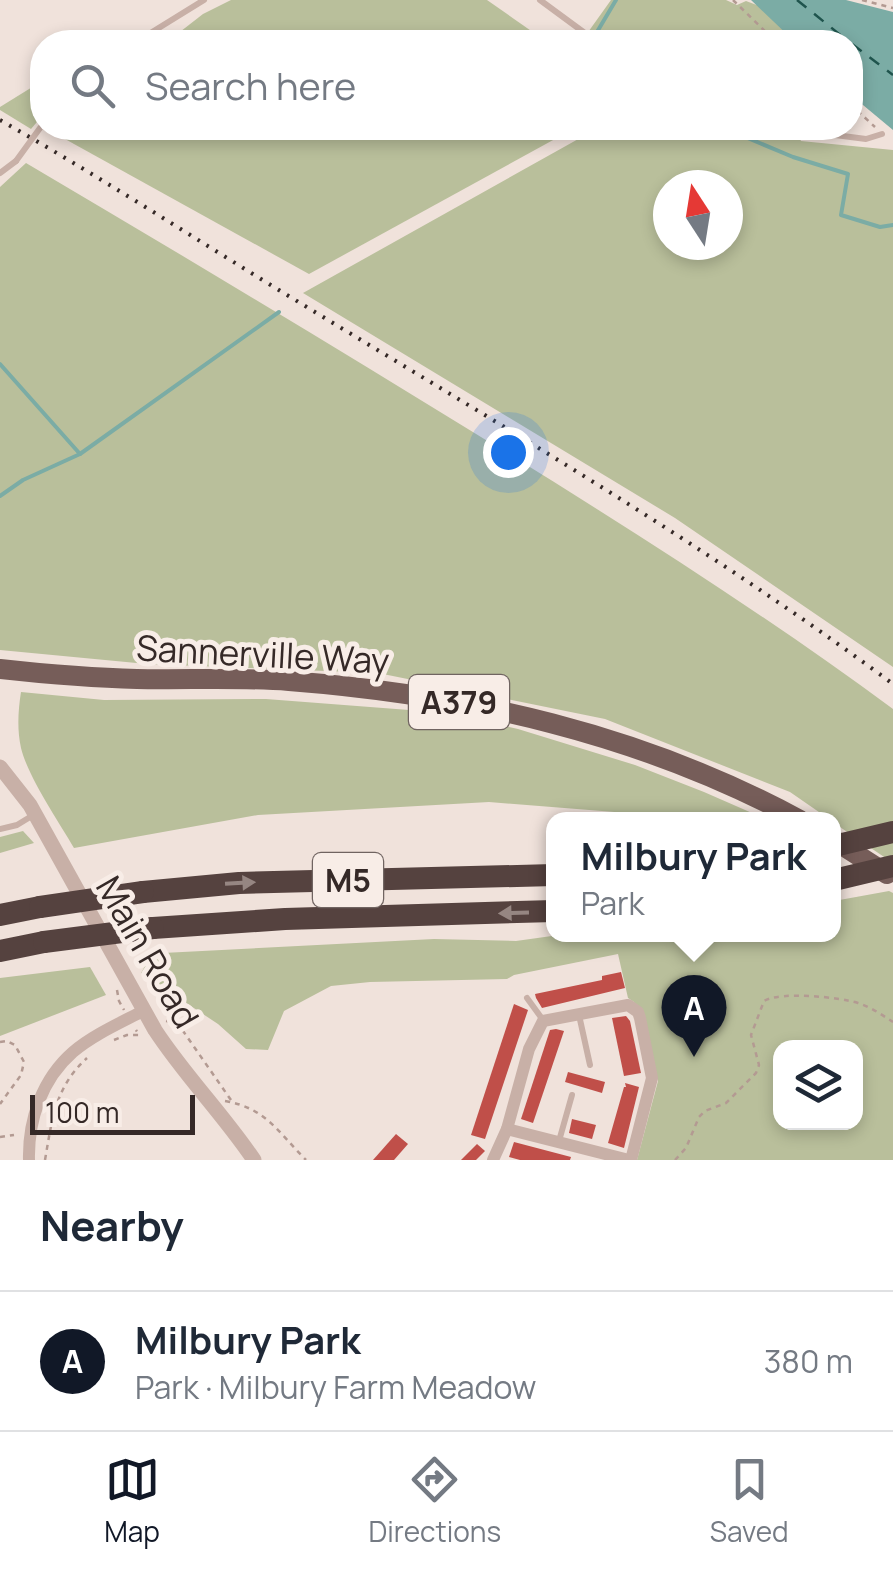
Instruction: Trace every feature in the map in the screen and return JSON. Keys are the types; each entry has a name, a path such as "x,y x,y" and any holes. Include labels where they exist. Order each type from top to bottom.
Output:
{"highway":[{"path":"841,842 893,832"},
{"path":"841,878 893,866"},
{"name":"M5","path":"0,915 143,892 239,883 546,874"},
{"name":"M5","path":"0,951 153,928 286,919 546,911"}],"main road":[{"name":"Sannerville Way","path":"0,669 98,678 288,681 488,708 559,724 657,755 785,812"},
{"path":"841,847 893,877"}],"street":[{"name":"Main Road","path":"0,767 35,814 143,1011 254,1160"},
{"path":"493,1160 507,1129 528,1049 543,1021 628,1005 638,1012 652,1078 630,1160 507,1129"},
{"path":"29,1160 32,1121 41,1092 56,1071 74,1050 143,1011"}],"lane":[{"path":"153,30 204,0"},
{"path":"540,0 580,30"},
{"path":"863,139 882,134"},
{"path":"0,173 16,161 31,140"},
{"path":"0,828 17,825 35,814"},
{"path":"527,998 543,1021"},
{"path":"579,1014 590,1064"},
{"path":"559,1142 572,1095"}],"path":[{"path":"733,0 764,30"},
{"path":"862,0 893,8"},
{"path":"863,116 882,134"},
{"path":"675,1160 686,1148 698,1117 726,1103 756,1073 758,1065 751,1035 764,1001 778,996 854,1001 893,1022"},
{"path":"163,1020 181,1028 234,1102"},
{"path":"114,1040 139,1035"},
{"path":"0,1042 15,1045 24,1062 21,1075 0,1104"},
{"path":"45,1160 54,1106 66,1083 90,1054"},
{"path":"211,1102 234,1102 256,1110 306,1160"},
{"path":"0,1137 14,1136"}],"green space":[{"path":"231,0 487,0 530,30 182,30"},
{"path":"611,0 726,0 737,5 746,1 770,10 788,30 590,30"},
{"path":"30,88 30,128 0,110"},
{"path":"67,140 553,140 309,274"},
{"path":"577,140 801,140 893,150 893,667 675,518 303,293"},
{"path":"26,163 586,502 893,709 893,863 841,828 841,812 819,812 790,792 605,719 378,673 147,664 0,650 0,187"},
{"path":"21,692 104,700 266,699 448,713 518,729 635,765 750,812 614,812 489,802 258,815 74,848 25,760 19,713"},
{"path":"23,831 34,843 0,853 0,837"},
{"path":"889,891 893,893 893,1160 637,1160 658,1081 634,1002 628,998 618,954 507,979 331,986 284,1011 268,1050 246,1049 218,1024 141,973 148,961 163,953 434,939 516,941 546,937 546,942 841,942 841,900"},
{"path":"90,967 106,995 0,1036 0,978"}],"water":[{"path":"751,0 846,0 893,12 893,130 863,105 863,30 782,30"}],"building":[{"path":"621,972 625,988 542,1008 536,998 535,994 602,980 602,976"},
{"path":"514,1004 528,1010 485,1139 471,1135"},
{"path":"626,1016 641,1073 624,1076 612,1018"},
{"path":"550,1030 564,1031 533,1123 521,1119"},
{"path":"568,1072 605,1082 602,1093 565,1082"},
{"path":"625,1083 639,1087 624,1148 608,1143"},
{"path":"572,1119 596,1125 592,1139 569,1133"},
{"path":"396,1134 408,1144 394,1160 373,1160"},
{"path":"514,1142 571,1157 520,1160 509,1157"},
{"path":"477,1144 485,1151 476,1160 461,1160"}],"waterway":[{"path":"598,30 616,0"},
{"path":"753,140 848,174 841,215 880,227 893,225"},
{"path":"0,496 23,480 80,454 279,312"},
{"path":"0,364 80,454"}],"ferry route":[{"path":"797,0 834,30"},
{"path":"863,52 893,75"}],"railway":[{"path":"0,120 30,138"},
{"path":"34,140 597,484 747,581 893,684"}],"place":[{"name":"Milbury Park","path":"694,1057"}]}
